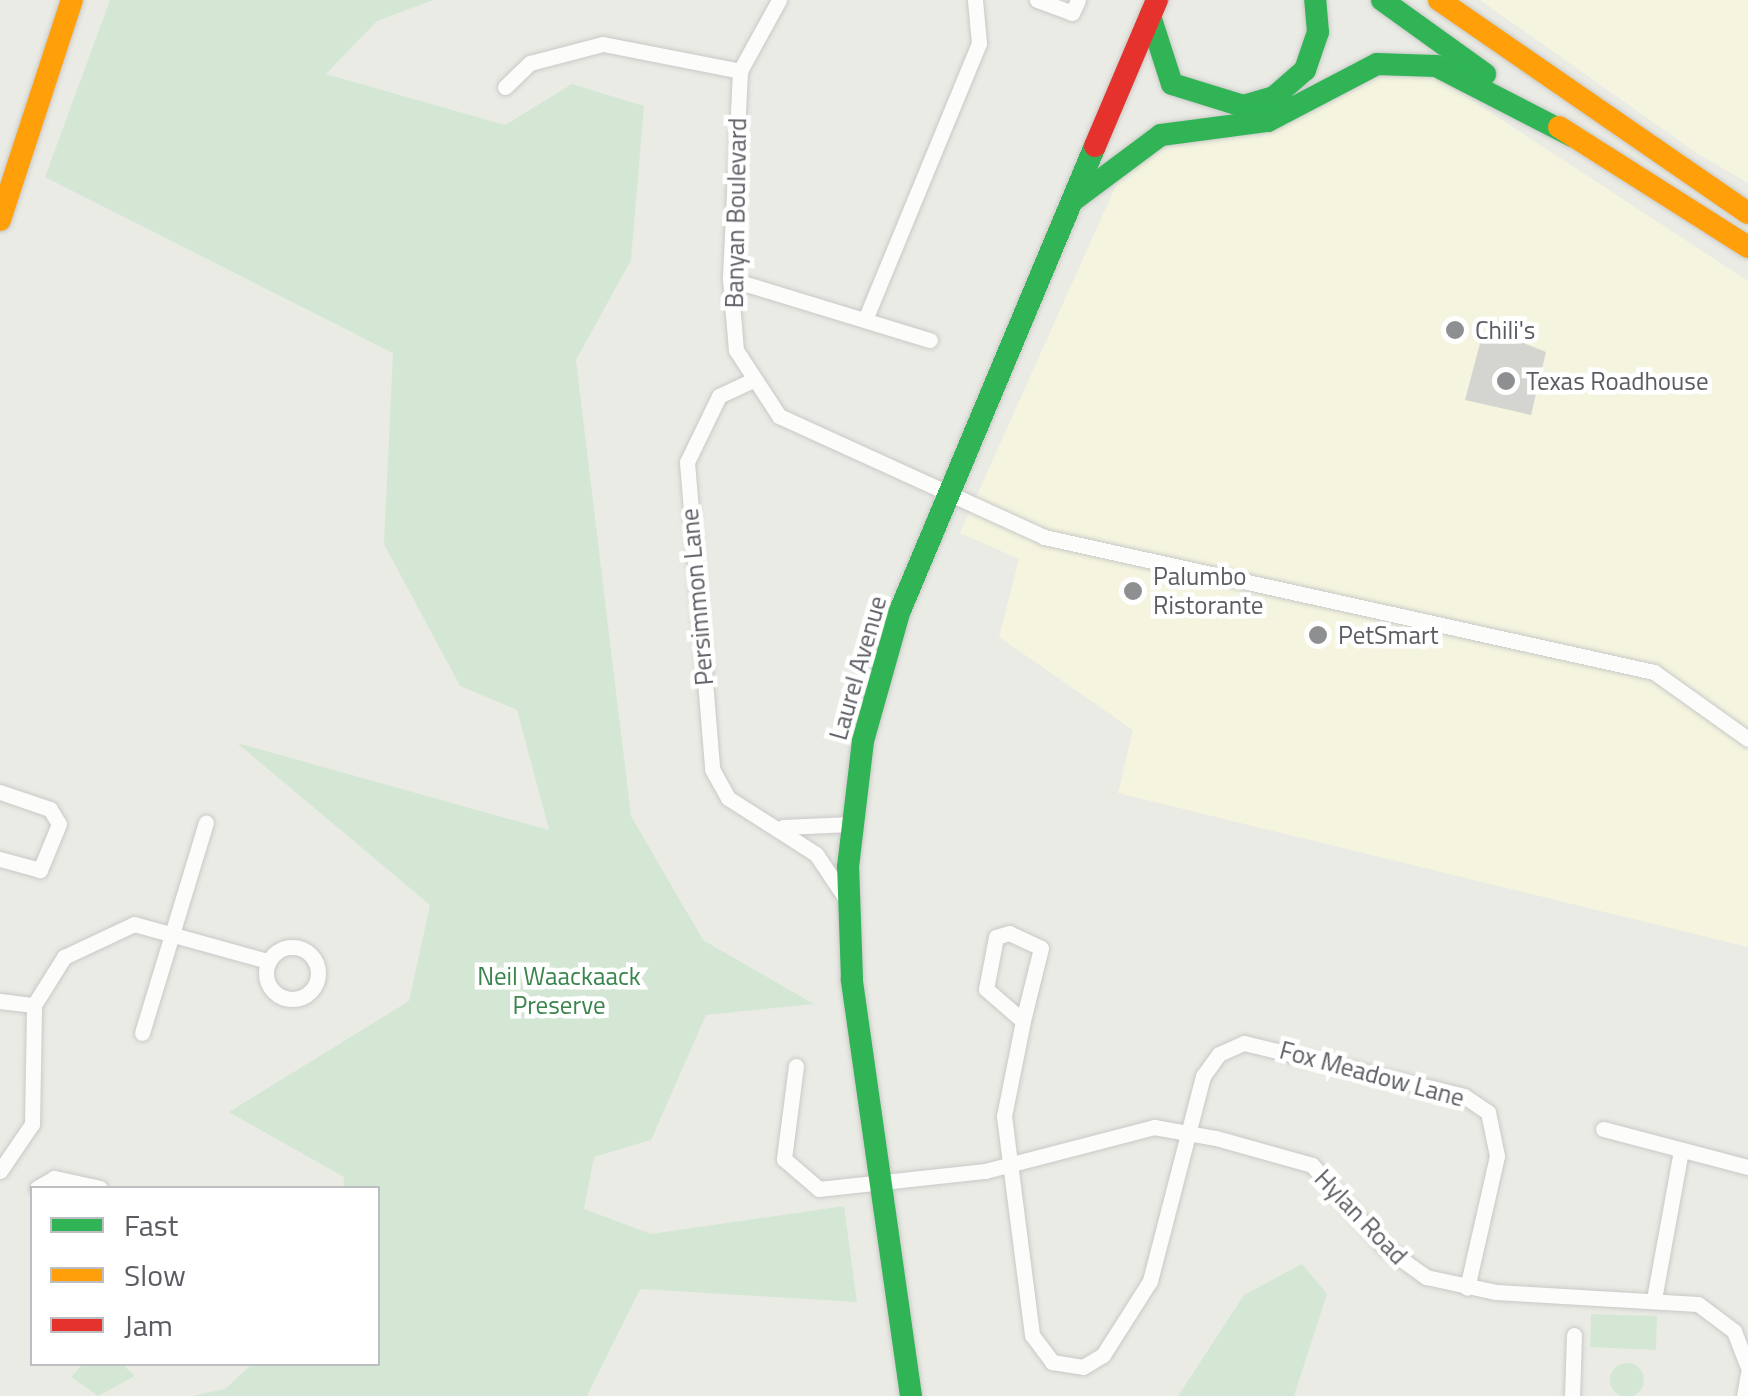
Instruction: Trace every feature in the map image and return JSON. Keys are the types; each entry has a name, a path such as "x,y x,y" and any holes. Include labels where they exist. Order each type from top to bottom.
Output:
{"main road":[{"path":"0,220 72,0"},
{"path":"1154,8 1172,84 1243,106 1274,97 1305,70 1318,32 1315,0"},
{"path":"1382,0 1572,136 1748,247"},
{"path":"1439,0 1748,213"},
{"name":"Laurel Avenue","path":"910,1396 848,904 852,824 881,668 948,494 1154,8"},
{"path":"1076,199 1161,135 1268,121 1377,64 1436,66 1572,136"}],"street":[{"name":"Banyan Boulevard","path":"779,0 740,71 730,279 736,350 751,381 780,416 820,440 1075,546 1644,668 1748,739"},
{"path":"867,315 979,42 975,0"},
{"path":"1037,0 1072,13 1078,0"},
{"path":"505,86 530,63 604,44 740,71"},
{"path":"730,279 867,315 930,340"},
{"name":"Persimmon Lane","path":"751,381 719,396 687,462 712,769 728,798 816,854 848,904"},
{"path":"0,792 50,809 59,824 40,870 0,860"},
{"name":"Persimmon Lane","path":"760,820 794,831 852,824"},
{"path":"142,1033 206,822"},
{"path":"0,1171 37,1104 34,1005 64,957 98,934 134,924 268,961"},
{"name":"Fox Meadow Lane","path":"1023,1021 986,989 1003,933 1041,948 1023,1021 1004,1093 1010,1165 1036,1346 1052,1362 1083,1366 1103,1355 1150,1281 1212,1062 1244,1043 1477,1102 1498,1139 1467,1288"},
{"path":"285,947 318,959 310,998 286,998 272,992 268,961 285,947"},
{"path":"0,1001 34,1005"},
{"name":"Hylan Road","path":"796,1066 784,1159 800,1181 885,1187 1010,1165 1141,1130 1190,1133 1312,1165 1397,1258 1467,1288 1654,1299 1721,1316 1748,1371 1744,1396"},
{"path":"1603,1128 1748,1167"},
{"path":"1654,1299 1681,1150"},
{"path":"40,1186 54,1178 91,1186"},
{"path":"1572,1396 1574,1335"}],"shaded area":[{"path":"1480,0 1748,0 1748,183 1698,154"},
{"path":"1430,73 1748,281 1748,947 1118,793 1133,730 999,637 1019,559 960,533 1118,181 1157,149 1362,79"}],"green space":[{"name":"Neil Waackaack Preserve","path":"110,0 433,0 377,21 326,74 505,125 572,84 644,106 631,260 576,360 631,816 703,940 814,1004 706,1015 651,1140 594,1157 584,1209 651,1234 844,1206 857,1302 640,1289 587,1396 192,1396 225,1389 250,1366 380,1366 380,1186 343,1186 344,1177 229,1112 409,1001 430,905 237,743 549,830 517,710 460,686 384,544 393,353 45,177"},
{"path":"1302,1264 1327,1294 1294,1396 1178,1396 1244,1295"},
{"path":"1591,1314 1657,1316 1656,1350 1590,1347"},
{"path":"1627,1363 1639,1368 1644,1380 1639,1392 1627,1397 1615,1392 1610,1380 1615,1368"},
{"path":"81,1366 124,1366 135,1376 98,1396 71,1377"}],"building":[{"name":"Texas Roadhouse","path":"1498,333 1546,352 1531,415 1465,400 1482,336"}],"traffic: fast":[{"path":"1150,16 1172,84 1243,106 1274,97 1305,70 1318,32 1315,0"},
{"path":"1382,0 1485,74"},
{"path":"1075,199 1161,135 1268,121 1377,64 1436,66 1572,136"},
{"path":"911,1396 852,979 848,867 863,741 899,613 1095,146"}],"traffic: slow":[{"path":"0,220 72,0"},
{"path":"1439,0 1748,213"},
{"path":"1559,127 1748,247"}],"traffic: jam":[{"path":"1095,146 1157,0"}],"place":[{"name":"Chili's","path":"1455,330"},
{"name":"Texas Roadhouse","path":"1506,381"},
{"name":"Palumbo Ristorante","path":"1133,591"},
{"name":"PetSmart","path":"1318,635"}]}
